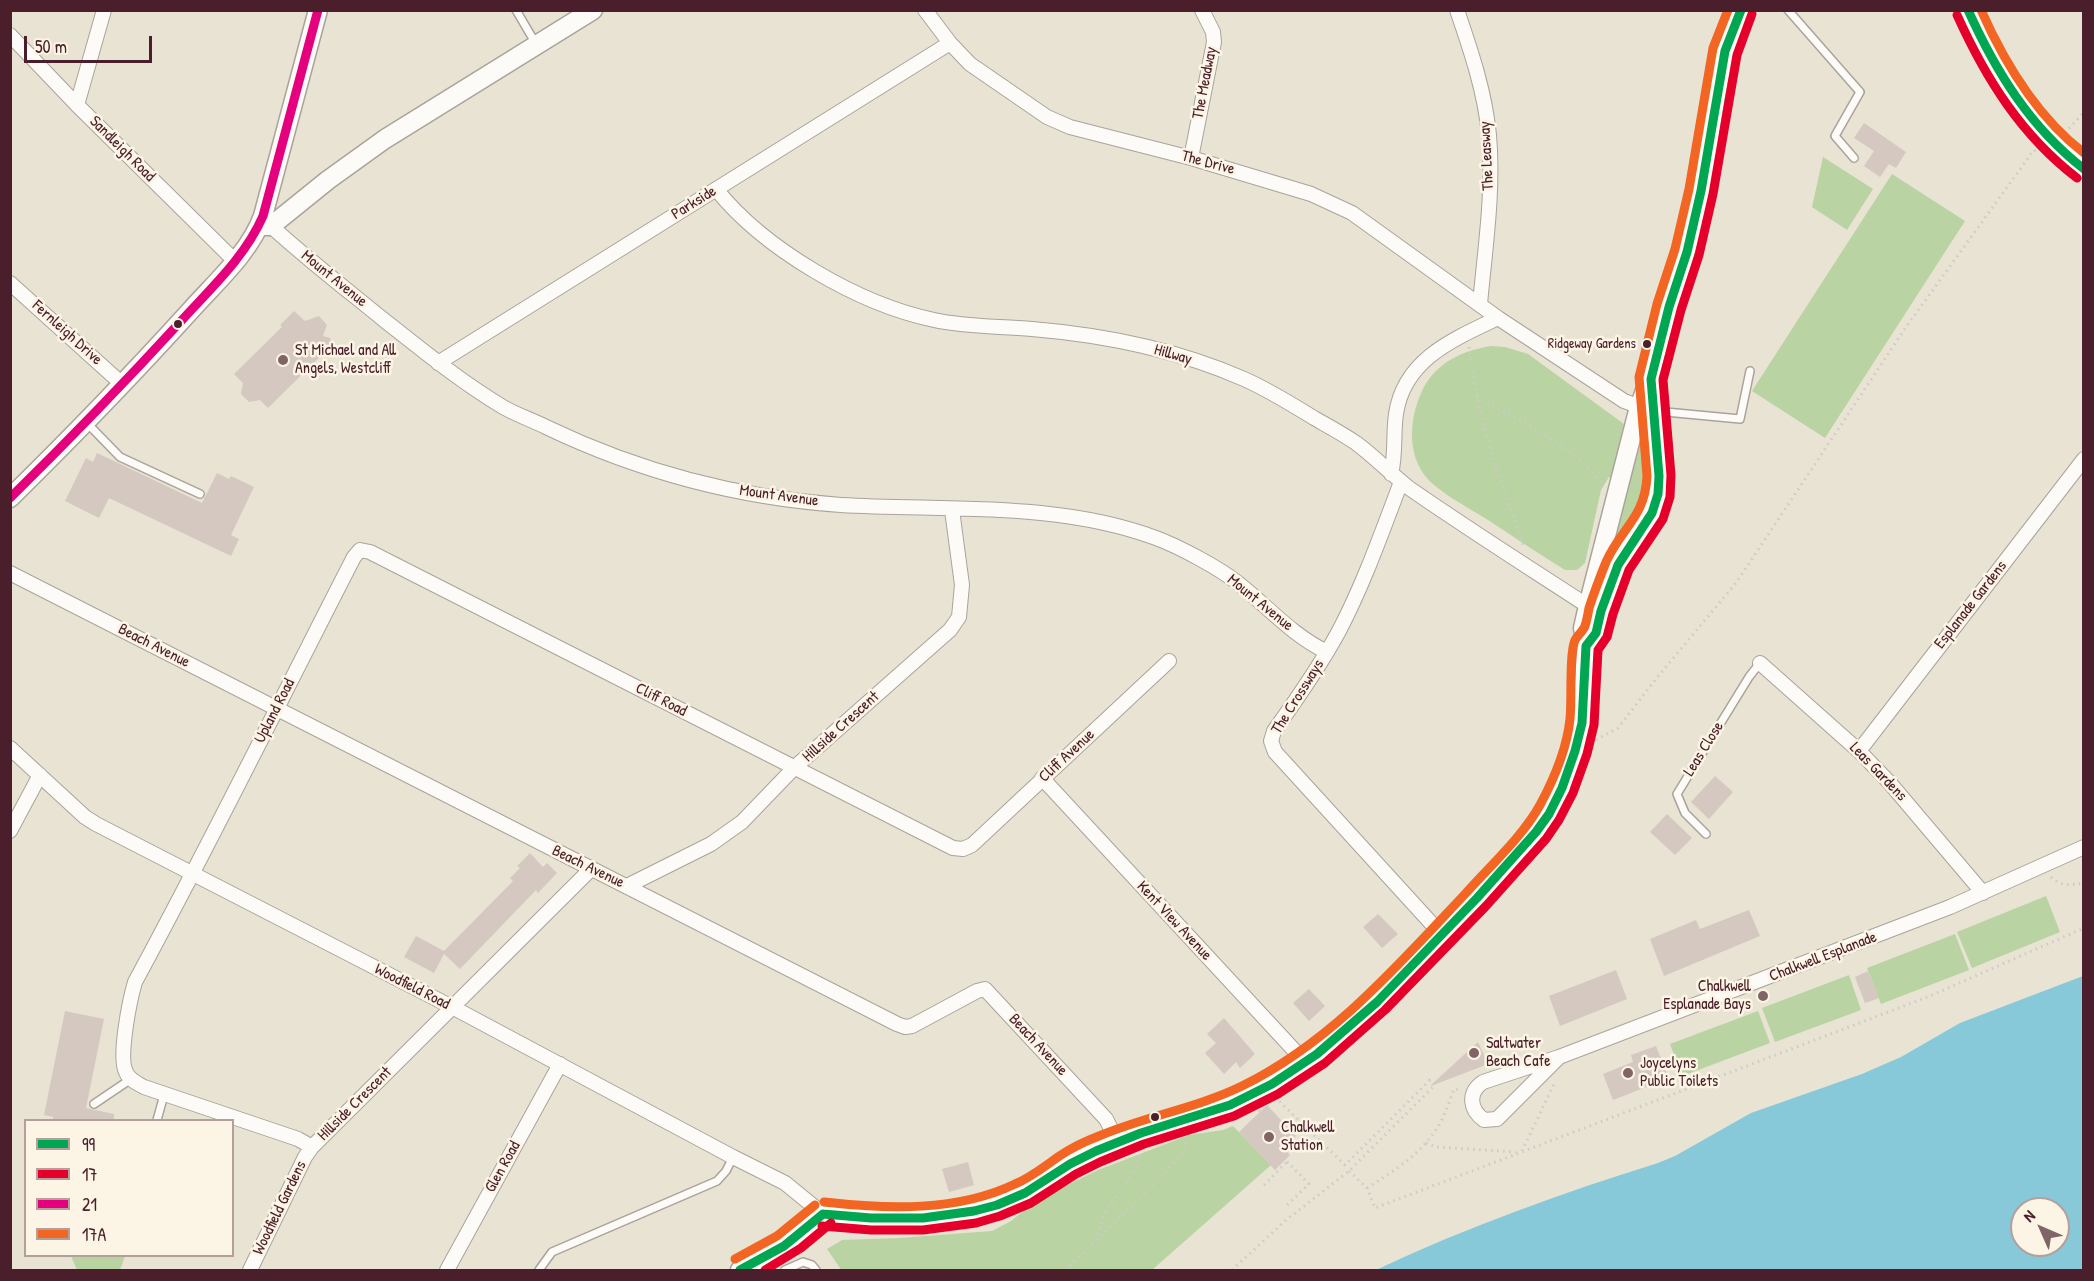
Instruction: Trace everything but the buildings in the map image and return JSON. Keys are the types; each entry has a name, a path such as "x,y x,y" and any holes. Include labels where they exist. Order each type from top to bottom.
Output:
{"street":[{"path":"77,105 104,10"},
{"path":"265,226 318,10"},
{"path":"10,498 122,384 265,226 384,139 593,10"},
{"name":"The Drive","path":"924,10 970,64 1047,117 1070,127 1191,158 1311,194 1352,213 1498,318"},
{"name":"The Meadway","path":"1191,158 1214,42 1213,32 1202,10"},
{"name":"The Leasway","path":"1457,10 1472,54 1489,134 1491,182 1480,304"},
{"path":"1968,10 1980,37 2022,105 2055,145 2084,169"},
{"path":"1594,608 1615,496 1646,409 1669,307 1688,252 1701,191 1719,78 1725,51 1739,11"},
{"name":"Sandleigh Road","path":"10,36 235,261"},
{"name":"Parkside","path":"438,363 950,43"},
{"name":"Hillway","path":"716,189 730,207 791,256 832,281 877,301 933,320 968,326 1092,335 1154,349 1212,366 1276,395 1357,444 1396,478 1467,529 1594,608"},
{"name":"Mount Avenue","path":"265,226 438,363 504,407 587,447 667,474 760,496 838,505 1059,514 1100,522 1157,538 1218,569 1309,642 1326,652"},
{"name":"Fernleigh Drive","path":"10,283 122,384"},
{"path":"1396,478 1394,463 1396,412 1401,395 1418,367 1448,342 1498,318 1624,401 1646,409"},
{"path":"740,1270 784,1247 804,1233 823,1214 843,1217 936,1217 965,1214 1018,1196 1084,1156 1117,1141 1248,1097 1306,1064 1350,1028 1442,936 1536,832 1549,814 1562,788 1582,723 1586,646 1583,628 1618,565 1652,513 1658,494 1659,476 1646,409"},
{"name":"Esplanade Gardens","path":"1859,751 2084,459"},
{"name":"The Crossways","path":"1396,478 1356,596 1326,652 1274,731 1271,741 1275,752 1442,936"},
{"name":"Hillside Crescent","path":"627,886 711,844 742,822 795,767 950,630 959,617 962,585 952,510"},
{"name":"Cliff Road","path":"360,550 370,552 953,848 963,849"},
{"name":"Upland Road","path":"193,875 354,557 360,550"},
{"name":"Beach Avenue","path":"10,573 905,1027 912,1026 977,991 985,989 1106,1119 1117,1141"},
{"name":"Cliff Avenue","path":"963,849 972,845 1169,661"},
{"name":"Leas Gardens","path":"1761,663 1859,751 1889,782 1983,893"},
{"name":"Woodfield Road","path":"10,748 85,817 785,1183 823,1214"},
{"path":"10,831 40,775"},
{"name":"Kent View Avenue","path":"1042,778 1306,1064"},
{"name":"Chalkwell Esplanade","path":"1559,1057 1497,1119 1484,1120 1473,1109 1471,1102 1474,1092 1483,1082 1559,1057 1779,974 1983,893 2084,847"},
{"name":"Hillside Crescent","path":"131,1079 164,1095 298,1139 312,1147 591,869"},
{"path":"131,1079 125,1072 123,1061 129,1001 135,982 193,875"},
{"name":"Glen Road","path":"447,1270 560,1064"},
{"name":"Woodfield Gardens","path":"250,1270 312,1147"}],"lane":[{"path":"516,10 537,46"},
{"path":"1788,10 1860,92 1835,136 1854,158"},
{"path":"1646,409 1740,419 1750,371"},
{"path":"86,422 120,457 200,494"},
{"name":"Leas Close","path":"1706,834 1685,813 1677,794 1749,677 1761,663"},
{"path":"94,1104 131,1079"},
{"path":"157,1119 164,1095"},
{"path":"538,1270 552,1252 717,1181 734,1157"},
{"path":"785,1270 803,1262 812,1265 816,1270"}],"path":[{"path":"1575,751 1618,728 1736,583 1906,327 2034,150 2043,158 2084,112"},
{"path":"1467,333 1477,397 1491,452 1531,570"},
{"path":"1477,397 1533,427 1580,459 1615,496"},
{"path":"2045,864 2051,878 2058,883 2066,886 2084,883"},
{"path":"1349,1171 1367,1188 1375,1208 1930,996 2084,928"},
{"path":"1232,1270 1285,1221 1349,1171 1435,1085 1430,1080 1345,1165 1281,1105"},
{"path":"1367,1188 1404,1165 1426,1143 1439,1126 1454,1089 1474,1092"},
{"path":"1248,1097 1272,1123 1261,1135 1309,1184 1284,1208"},
{"path":"1521,1152 1543,1108"},
{"path":"1096,1241 1103,1216 1135,1169 1148,1131"},
{"path":"1426,1143 1436,1147 1521,1152"},
{"path":"1066,1270 1153,1185 1185,1150"},
{"path":"1264,1185 1286,1161"}],"green space":[{"path":"1823,157 1873,189 1847,230 1812,207"},
{"path":"1892,174 1965,221 1825,438 1752,391"},
{"path":"1492,346 1505,347 1528,354 1624,424 1612,477 1609,477 1601,490 1585,563 1577,570 1565,570 1453,499 1434,485 1418,465 1412,441 1412,428 1417,403 1428,381 1434,373 1451,360 1471,351"},
{"path":"1636,442 1643,443 1646,458 1644,497 1634,521 1614,543 1611,541"},
{"path":"2046,896 2060,932 1972,968 1957,932"},
{"path":"1955,934 1969,970 1881,1004 1867,968"},
{"path":"1849,975 1861,1010 1775,1042 1762,1008"},
{"path":"1758,1011 1770,1043 1682,1076 1670,1044"},
{"path":"1233,1126 1271,1165 1152,1270 839,1270 840,1268 827,1249 842,1240 992,1231 1011,1221 1037,1200 1098,1170 1189,1135 1223,1130"},
{"path":"71,1257 125,1257 120,1270 77,1270"}],"water":[{"path":"2083,976 2083,1270 1376,1270 1445,1239 1515,1212 1658,1163 1675,1156 1751,1113 1862,1074 1901,1057 1960,1023"}],"transit line":[{"name":"21","path":"10,498 76,432 216,283 256,231 263,216 318,10"},
{"name":"17A","path":"824,1202 897,1207 970,1200 1021,1181 1066,1152 1094,1138 1225,1094 1242,1086 1275,1068 1306,1047 1363,1000 1525,828 1550,785 1566,741 1570,719 1572,656 1575,640 1585,626 1589,608 1606,562 1637,513 1645,490 1647,476 1639,377 1657,304 1675,249 1689,189 1713,48 1728,10"},
{"name":"99","path":"823,1214 871,1218 923,1218 974,1211 997,1205 1025,1193 1070,1164 1096,1151 1141,1133 1230,1105 1272,1084 1317,1054 1377,1002 1477,898 1536,832 1549,814 1562,788 1575,751 1582,723 1586,646 1596,633 1601,611 1618,565 1652,513 1658,494 1659,476 1651,379 1669,307 1687,252 1701,191 1725,51 1741,10"},
{"name":"99","path":"1968,10 1990,55 2016,97 2047,135 2084,169"},
{"name":"17A","path":"1981,10 2024,88 2051,123 2084,153"},
{"name":"17","path":"822,1226 871,1230 923,1230 976,1223 1031,1203 1076,1174 1100,1162 1144,1144 1234,1116 1278,1094 1325,1063 1385,1010 1486,906 1546,839 1573,793 1587,754 1594,725 1598,650 1607,637 1629,570 1663,519 1670,497 1671,475 1663,380 1681,310 1699,255 1713,194 1737,55 1752,14"},
{"name":"17","path":"1957,15 1980,61 2007,104 2039,143 2077,178"},
{"name":"17A","path":"735,1259 777,1236 815,1205"},
{"name":"99","path":"740,1270 784,1246 823,1214"},
{"name":"17","path":"765,1270 801,1248 831,1223"}],"place":[{"name":"Ridgeway Gardens","path":"1647,344"},
{"name":"St Michael and All Angels, Westcliff","path":"283,360"},
{"name":"Chalkwell Esplanade Bays","path":"1763,996"},
{"name":"Saltwater Beach Cafe","path":"1474,1053"},
{"name":"Joycelyns Public Toilets","path":"1628,1073"},
{"name":"Chalkwell Station","path":"1269,1137"}]}
